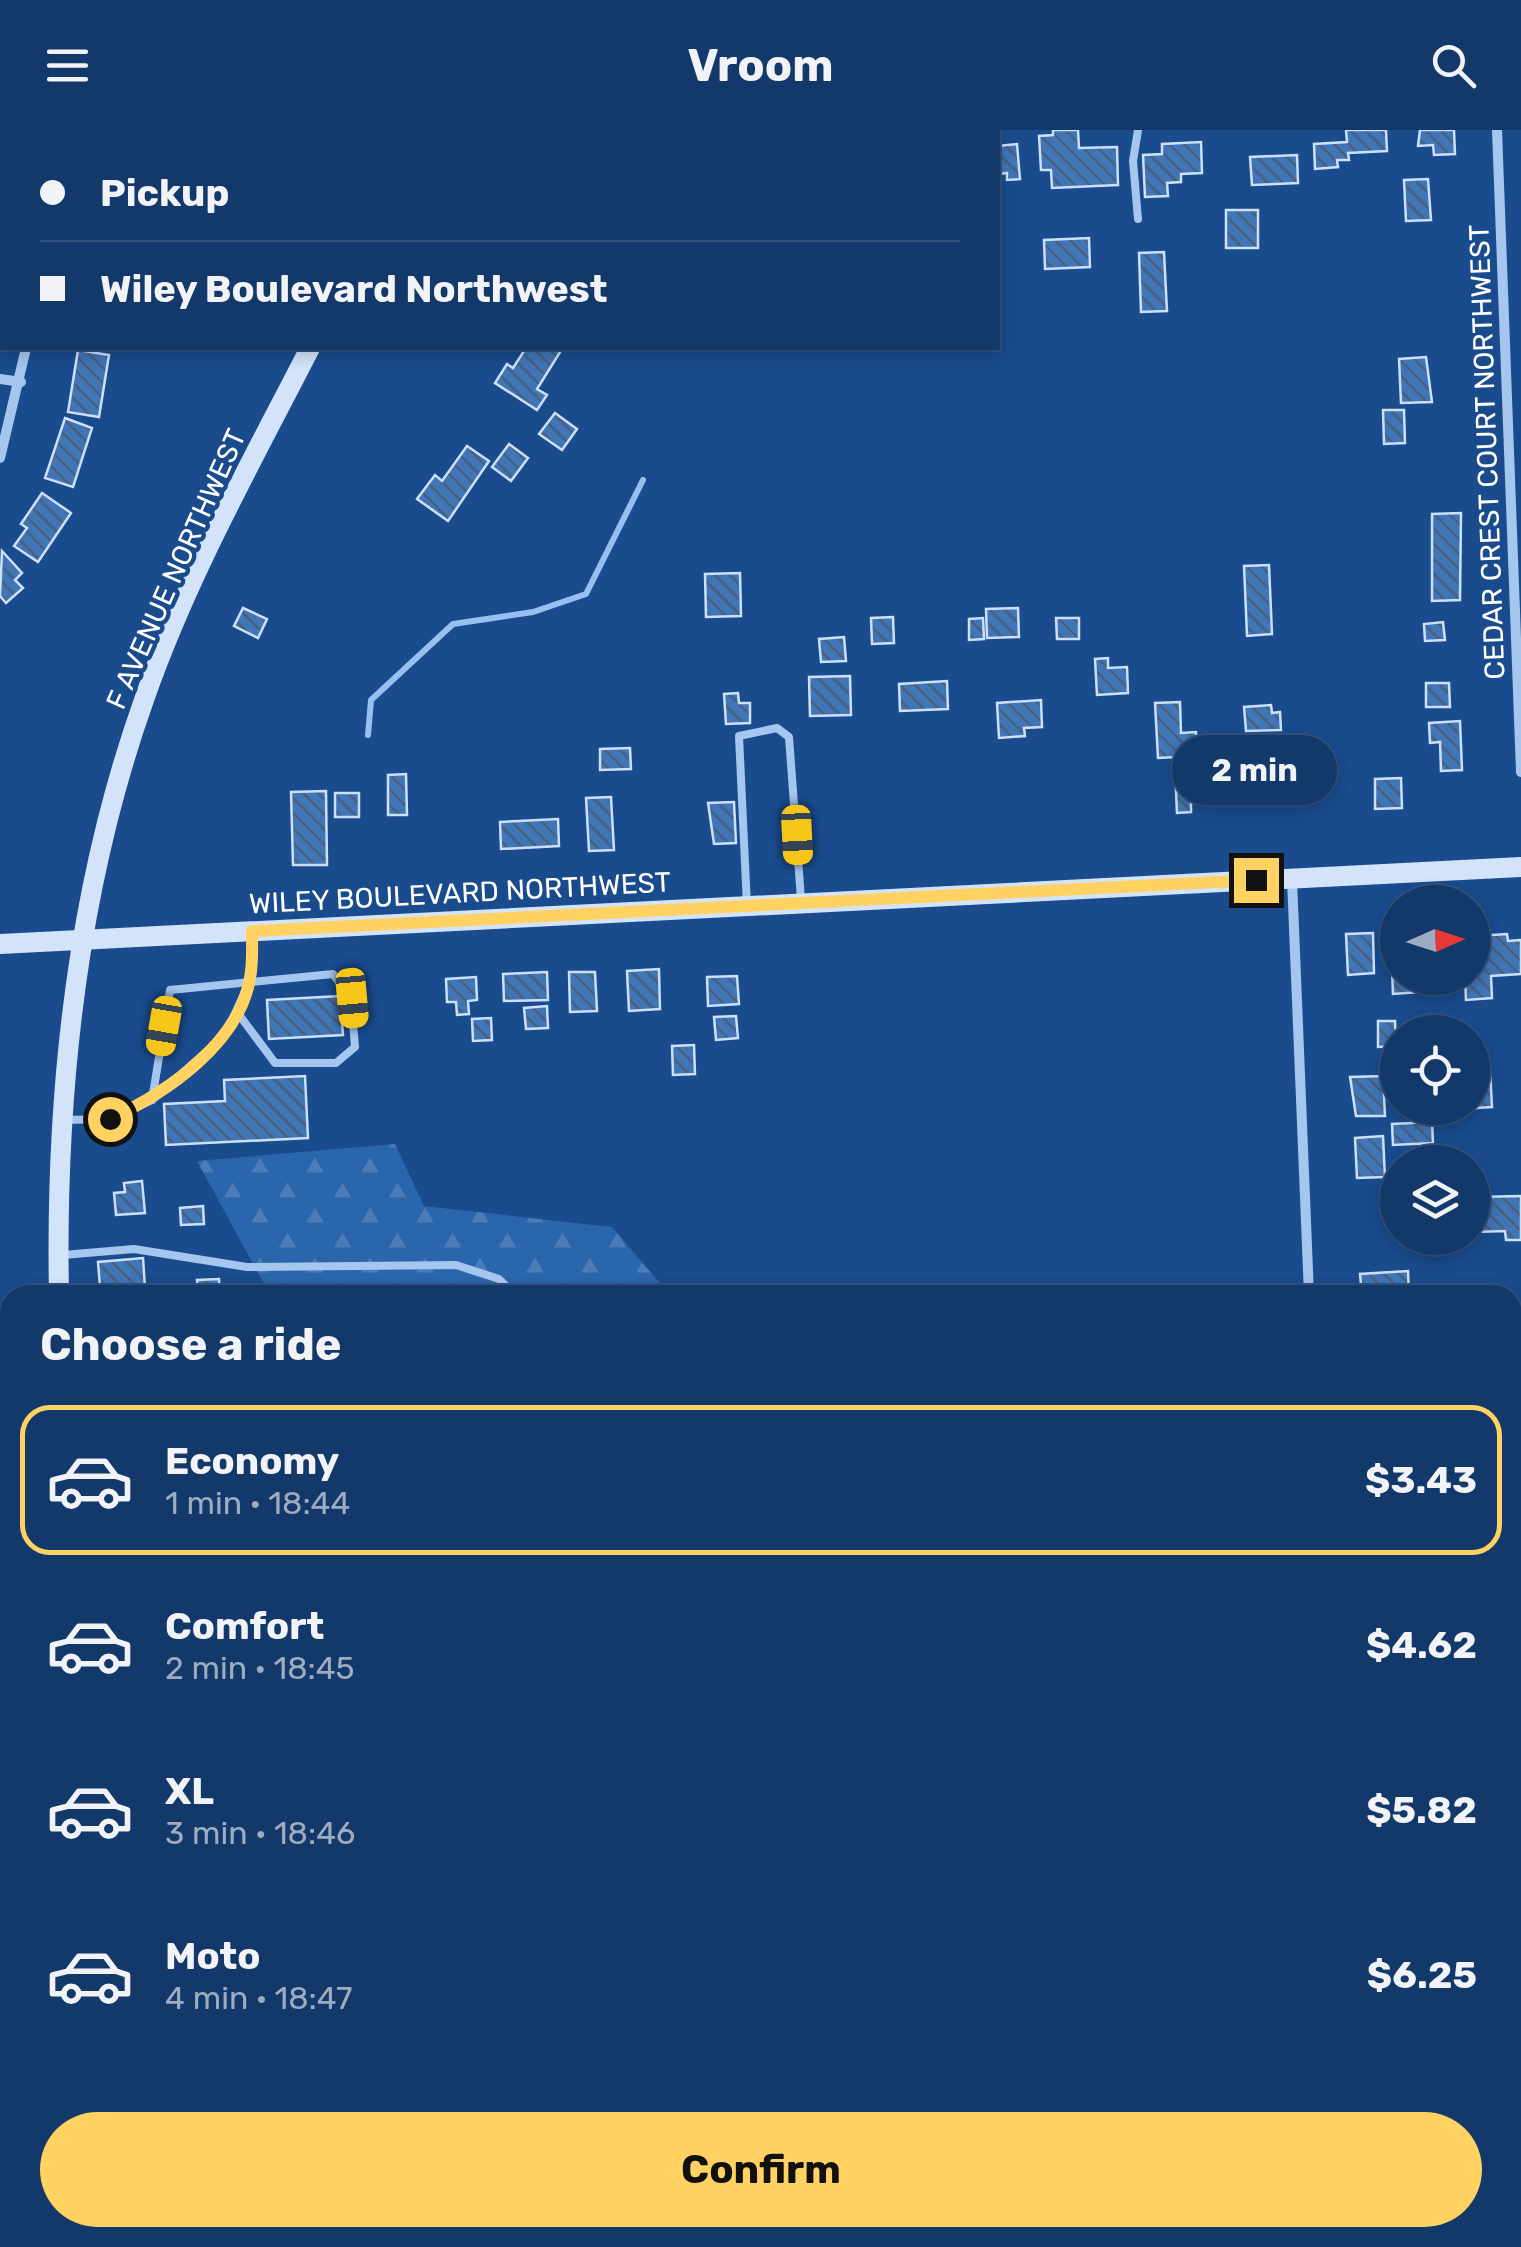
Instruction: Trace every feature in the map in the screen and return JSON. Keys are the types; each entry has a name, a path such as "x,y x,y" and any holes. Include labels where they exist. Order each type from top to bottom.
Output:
{"street":[{"name":"CEDAR CREST COURT NORTHWEST","path":"1498,130 1521,772"},
{"path":"0,458 26,350"},
{"name":"F AVENUE NORTHWEST","path":"60,1285 63,1120 82,940 116,781 180,612 309,350"},
{"path":"0,379 21,382"},
{"name":"WILEY BOULEVARD NORTHWEST","path":"0,944 1521,867"},
{"path":"1292,878 1309,1285"}],"lane":[{"path":"1138,130 1133,162 1138,219"},
{"path":"747,906 739,736 777,728 789,737 801,904"},
{"path":"63,1120 110,1119 152,1100 225,1035 250,981 252,931"},
{"path":"152,1100 170,990 333,974 352,998 356,1048 336,1064 275,1063 237,1012"},
{"path":"58,1255 134,1249 247,1267 456,1265 499,1279 505,1285"}],"green space":[{"path":"395,1144 424,1206 612,1227 661,1285 265,1285 197,1161"}],"building":[{"path":"1053,130 1078,130 1079,148 1117,147 1118,185 1052,188 1051,170 1041,170 1039,136 1053,135"},
{"path":"1346,130 1386,130 1387,151 1348,153 1349,160 1337,160 1338,167 1315,169 1314,144 1347,142"},
{"path":"1420,130 1454,130 1455,154 1434,155 1433,145 1418,146"},
{"path":"1201,142 1202,173 1181,174 1181,182 1167,183 1168,196 1145,197 1143,155 1162,154 1162,144"},
{"path":"1017,144 1020,179 1007,180 1007,173 1000,174 1000,146"},
{"path":"1297,155 1298,183 1252,185 1250,157"},
{"path":"1428,179 1431,220 1406,221 1404,180"},
{"path":"1226,210 1258,210 1258,248 1226,248"},
{"path":"1089,238 1090,267 1045,269 1044,240"},
{"path":"1164,252 1167,311 1141,312 1139,253"},
{"path":"78,350 109,355 99,417 68,412"},
{"path":"525,350 561,350 537,389 547,395 537,410 495,383 507,364 513,368"},
{"path":"1426,357 1432,402 1401,403 1399,359"},
{"path":"1383,410 1404,410 1405,443 1384,444"},
{"path":"555,413 577,429 562,450 539,434"},
{"path":"65,418 92,428 73,487 45,478"},
{"path":"509,444 528,458 511,481 492,467"},
{"path":"467,446 489,461 448,521 417,499 435,475 442,481"},
{"path":"42,493 71,513 38,562 14,546 27,528 21,524"},
{"path":"1461,513 1460,600 1432,601 1432,514"},
{"path":"2,551 22,573 15,580 23,588 6,603 0,596"},
{"path":"1269,565 1272,634 1247,636 1244,566"},
{"path":"740,573 741,616 706,617 705,574"},
{"path":"243,608 267,619 258,638 234,626"},
{"path":"1018,608 1019,637 987,638 986,609"},
{"path":"893,617 894,643 872,644 871,618"},
{"path":"983,618 984,639 969,640 969,619"},
{"path":"1056,618 1079,618 1079,639 1057,639"},
{"path":"1443,622 1445,640 1425,641 1424,624"},
{"path":"844,637 846,661 821,662 819,639"},
{"path":"1108,658 1108,668 1127,667 1128,693 1097,695 1095,659"},
{"path":"850,676 851,715 810,716 809,677"},
{"path":"947,681 948,709 900,711 899,684"},
{"path":"1426,683 1449,683 1450,707 1426,707"},
{"path":"738,693 739,703 750,703 750,723 726,724 724,694"},
{"path":"1041,700 1042,727 1024,728 1025,736 999,738 997,703"},
{"path":"1180,702 1181,733 1196,732 1197,756 1158,758 1155,703"},
{"path":"1271,705 1272,713 1280,712 1281,730 1246,731 1244,707"},
{"path":"1460,721 1462,770 1441,771 1440,742 1430,743 1429,723"},
{"path":"630,748 631,769 600,770 600,749"},
{"path":"1290,749 1306,749 1306,762 1321,762 1322,793 1258,793 1258,762 1291,762"},
{"path":"1225,769 1225,802 1191,803 1191,812 1177,813 1175,770"},
{"path":"406,774 407,815 388,815 388,775"},
{"path":"1401,778 1402,808 1375,809 1375,779"},
{"path":"326,791 327,865 293,865 291,792"},
{"path":"335,793 359,793 359,817 335,817"},
{"path":"611,797 614,850 589,851 586,798"},
{"path":"734,802 736,843 714,844 708,803"},
{"path":"558,819 559,846 501,849 500,822"},
{"path":"1373,933 1374,973 1348,975 1346,934"},
{"path":"1507,934 1508,941 1521,940 1521,974 1491,976 1492,998 1466,1000 1466,995 1490,995 1490,935"},
{"path":"659,969 660,1009 629,1011 627,971"},
{"path":"547,972 548,1000 504,1001 503,974"},
{"path":"569,972 595,972 597,1011 570,1012"},
{"path":"737,976 739,1004 708,1006 707,977"},
{"path":"476,977 477,1000 468,1001 469,1014 457,1015 456,1002 447,1002 446,979"},
{"path":"340,996 343,1035 269,1039 267,1000"},
{"path":"547,1006 548,1028 526,1029 524,1008"},
{"path":"736,1016 738,1038 716,1040 714,1017"},
{"path":"491,1018 492,1040 473,1041 472,1019"},
{"path":"694,1045 695,1074 673,1075 672,1046"},
{"path":"305,1076 308,1138 166,1145 164,1104 225,1101 224,1080"},
{"path":"1380,1076 1380,1116 1356,1116 1350,1077"},
{"path":"1392,1125 1432,1125 1433,1143 1393,1145"},
{"path":"1383,1136 1380,1177 1357,1178 1355,1138"},
{"path":"142,1181 145,1213 116,1215 114,1193 125,1192 124,1183"},
{"path":"1521,1196 1521,1240 1506,1240 1505,1231 1490,1232 1490,1197"},
{"path":"203,1206 204,1224 181,1225 180,1208"},
{"path":"143,1258 145,1285 100,1285 98,1262"},
{"path":"1408,1271 1409,1285 1361,1285 1360,1274"},
{"path":"219,1279 219,1285 197,1285 197,1280"}],"waterway":[{"path":"368,735 371,700 453,624 533,612 586,594 643,480"}],"route":[{"path":"110,1119 152,1100 225,1035 250,981 252,931 1256,880"}]}
